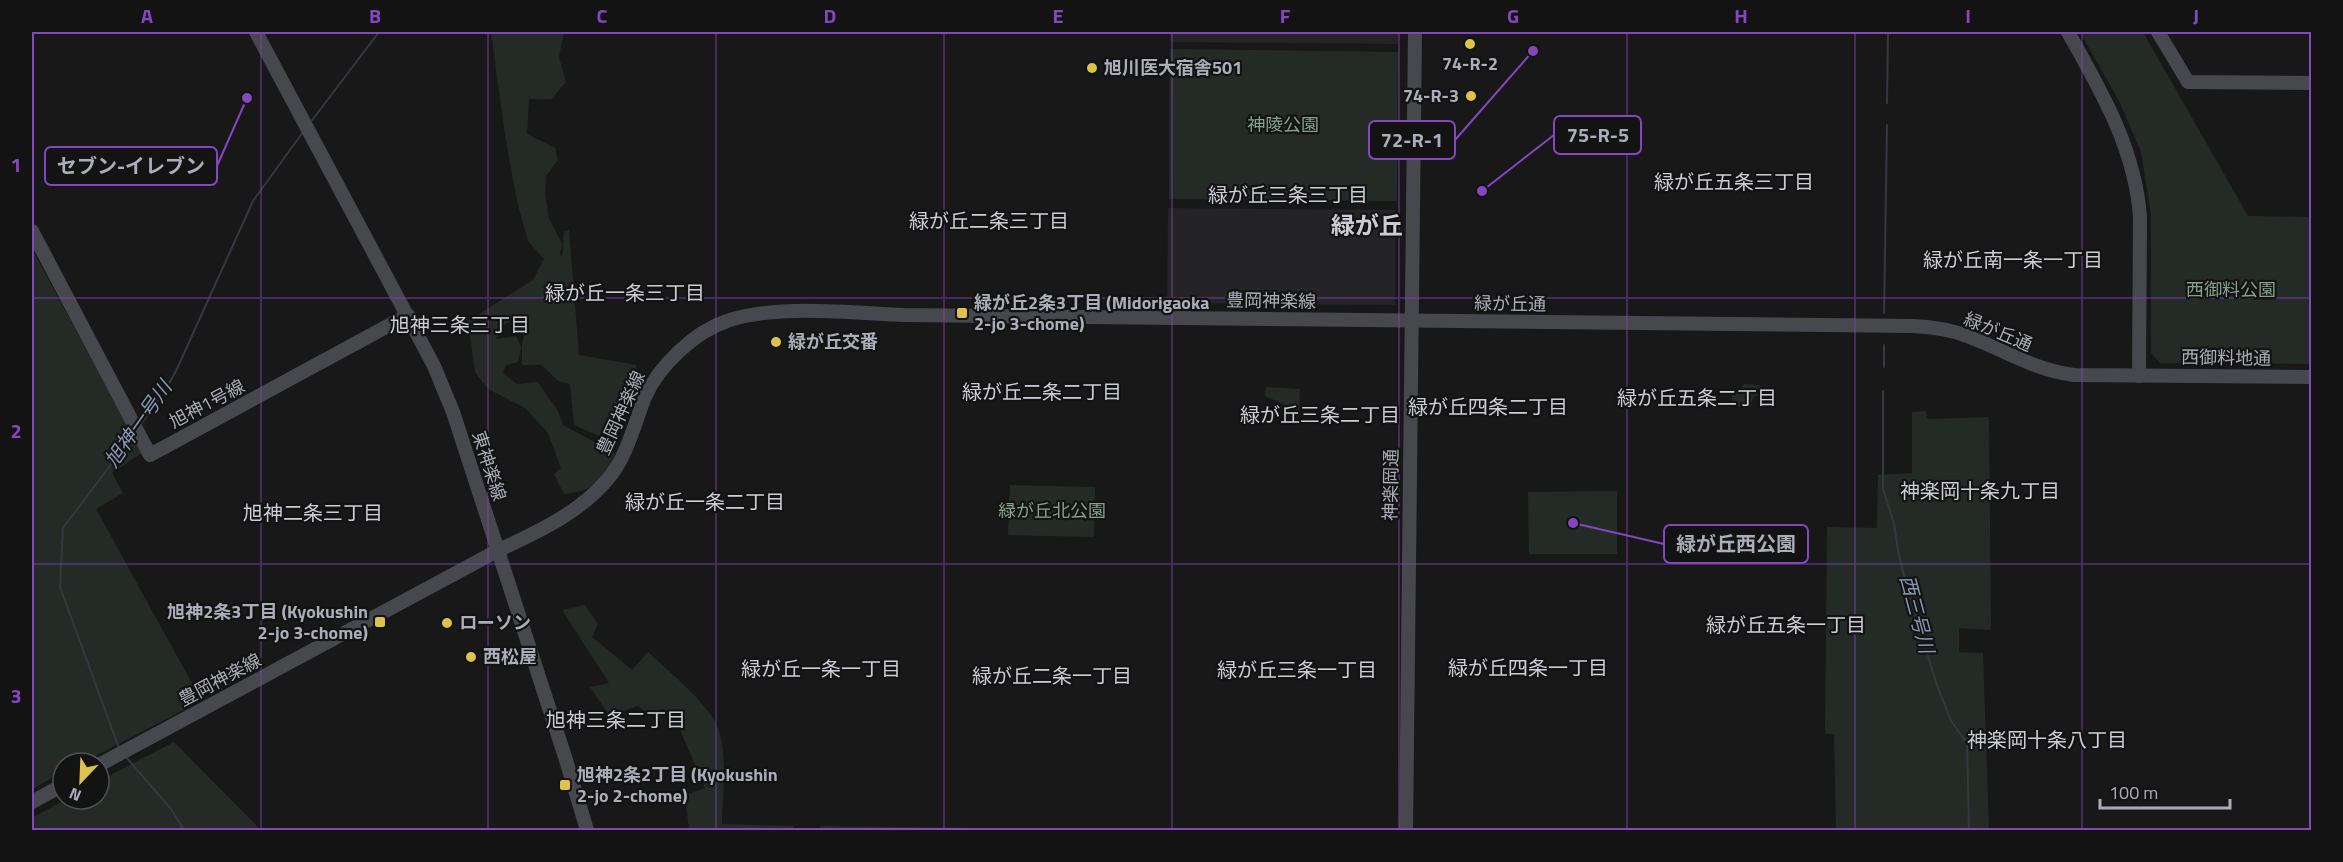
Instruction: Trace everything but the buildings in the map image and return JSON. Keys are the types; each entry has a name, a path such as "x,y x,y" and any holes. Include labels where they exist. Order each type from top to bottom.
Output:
{"street":[{"name":"東神楽線","path":"256,32 434,366 453,412 587,831"},
{"name":"神楽岡通","path":"1406,831 1415,32"},
{"path":"2068,32 2113,114 2125,144 2138,192 2140,217 2139,376"},
{"path":"2158,32 2188,82 2312,83"},
{"name":"旭神1号線","path":"32,231 141,434 150,455 408,315"},
{"name":"豊岡神楽線","path":"111,759 555,522 586,502 608,478 624,453 646,395 662,370 690,343 726,321 789,311 1411,320"},
{"name":"緑が丘通","path":"1411,320 1913,326 1939,328 1964,334 2025,363 2052,372 2074,375 2139,376"},
{"name":"西御料地通","path":"2139,376 2312,377"},
{"path":"32,802 51,792"}],"shaded area":[{"path":"1170,32 1398,32 1398,44 1170,42"},
{"path":"1168,208 1395,210 1395,305 1167,303"}],"green space":[{"path":"491,32 564,32 559,57 566,82 551,99 529,99 527,134 555,148 558,160 546,176 545,193 549,219 562,243 560,254 562,257 564,231 569,230 579,355 637,365 610,441 574,425 570,384 558,381 542,365 522,365 522,345 526,323 511,321 500,327 496,339 516,336 521,347 518,362 506,365 503,373 517,384 538,382 558,411 563,425 615,453 606,471 596,483 584,490 564,494 554,474 561,468 548,433 525,408 488,389 475,372 468,321 533,280 544,259 528,241 517,201 505,135"},
{"name":"西御料公園","path":"2080,32 2143,32 2248,216 2311,217 2311,364 2160,363 2151,353 2151,215 2141,152 2120,103"},
{"name":"神陵公園","path":"1170,49 1398,52 1397,201 1169,199"},
{"path":"32,249 142,453 112,473 123,493 96,509 199,696 193,700 193,705 105,751 51,751 51,779 32,789"},
{"path":"1744,384 1760,385 1760,395 1755,396 1752,400 1751,407 1732,406 1732,392 1740,390"},
{"path":"1266,387 1300,389 1299,411 1265,396"},
{"path":"1926,411 1927,419 1989,417 1991,630 1959,628 1959,652 1983,653 1989,830 1830,830 1836,828 1834,734 1825,734 1827,527 1877,528 1878,475 1912,473 1912,412"},
{"name":"緑が丘北公園","path":"1010,485 1095,487 1094,537 1008,535"},
{"path":"1617,491 1617,554 1529,554 1528,492"},
{"path":"585,605 598,624 592,637 632,670 648,652 688,689 715,721 722,742 723,754 722,824 793,826 793,830 689,830 685,795 705,788 677,723 664,709 647,713 638,706 609,715 590,687 609,683 562,610"},
{"path":"174,742 257,826 258,830 32,830 32,818 51,808 51,811 111,811 111,775"},
{"path":"820,826 1139,830 820,830"}],"waterway":[{"name":"旭神一号川","path":"310,123 379,32"},
{"name":"西三号川","path":"1887,103 1888,32"},
{"name":"西三号川","path":"1884,313 1887,125"},
{"name":"旭神一号川","path":"141,424 163,394 176,371 253,201 303,132"},
{"name":"西三号川","path":"1884,345 1884,367"},
{"name":"西三号川","path":"1883,391 1883,489 1894,523 1906,584 1937,685 1951,721 1967,743 1969,830"},
{"name":"旭神一号川","path":"119,748 60,587 63,528 134,434"},
{"name":"旭神一号川","path":"126,757 171,809 184,830"}],"place":[{"name":"74-R-2","path":"1470,44"},
{"name":"72-R-1","path":"1533,51"},
{"name":"旭川医大宿舎501","path":"1092,68"},
{"name":"74-R-3","path":"1471,96"},
{"name":"セブン-イレブン","path":"247,98"},
{"name":"75-R-5","path":"1482,191"},
{"name":"緑が丘2条3丁目 (Midorigaoka 2-jo 3-chome)","path":"962,313"},
{"name":"緑が丘交番","path":"776,342"},
{"name":"緑が丘西公園","path":"1573,523"},
{"name":"旭神2条3丁目 (Kyokushin 2-jo 3-chome)","path":"380,622"},
{"name":"ローソン","path":"447,623"},
{"name":"西松屋","path":"471,657"},
{"name":"旭神2条2丁目 (Kyokushin 2-jo 2-chome)","path":"565,785"}],"district":[{"name":"緑が丘五条三丁目","path":"1734,182"},
{"name":"緑が丘三条三丁目","path":"1288,195"},
{"name":"緑が丘二条三丁目","path":"989,221"},
{"name":"緑が丘","path":"1367,226"},
{"name":"緑が丘南一条一丁目","path":"2013,260"},
{"name":"緑が丘一条三丁目","path":"625,293"},
{"name":"旭神三条三丁目","path":"460,325"},
{"name":"緑が丘二条二丁目","path":"1042,392"},
{"name":"緑が丘五条二丁目","path":"1697,398"},
{"name":"緑が丘四条二丁目","path":"1488,407"},
{"name":"緑が丘三条二丁目","path":"1320,415"},
{"name":"神楽岡十条九丁目","path":"1980,491"},
{"name":"緑が丘一条二丁目","path":"705,502"},
{"name":"旭神二条三丁目","path":"313,513"},
{"name":"緑が丘五条一丁目","path":"1786,625"},
{"name":"緑が丘四条一丁目","path":"1528,668"},
{"name":"緑が丘一条一丁目","path":"821,669"},
{"name":"緑が丘三条一丁目","path":"1297,670"},
{"name":"緑が丘二条一丁目","path":"1052,676"},
{"name":"旭神三条二丁目","path":"616,720"},
{"name":"神楽岡十条八丁目","path":"2047,740"}]}
